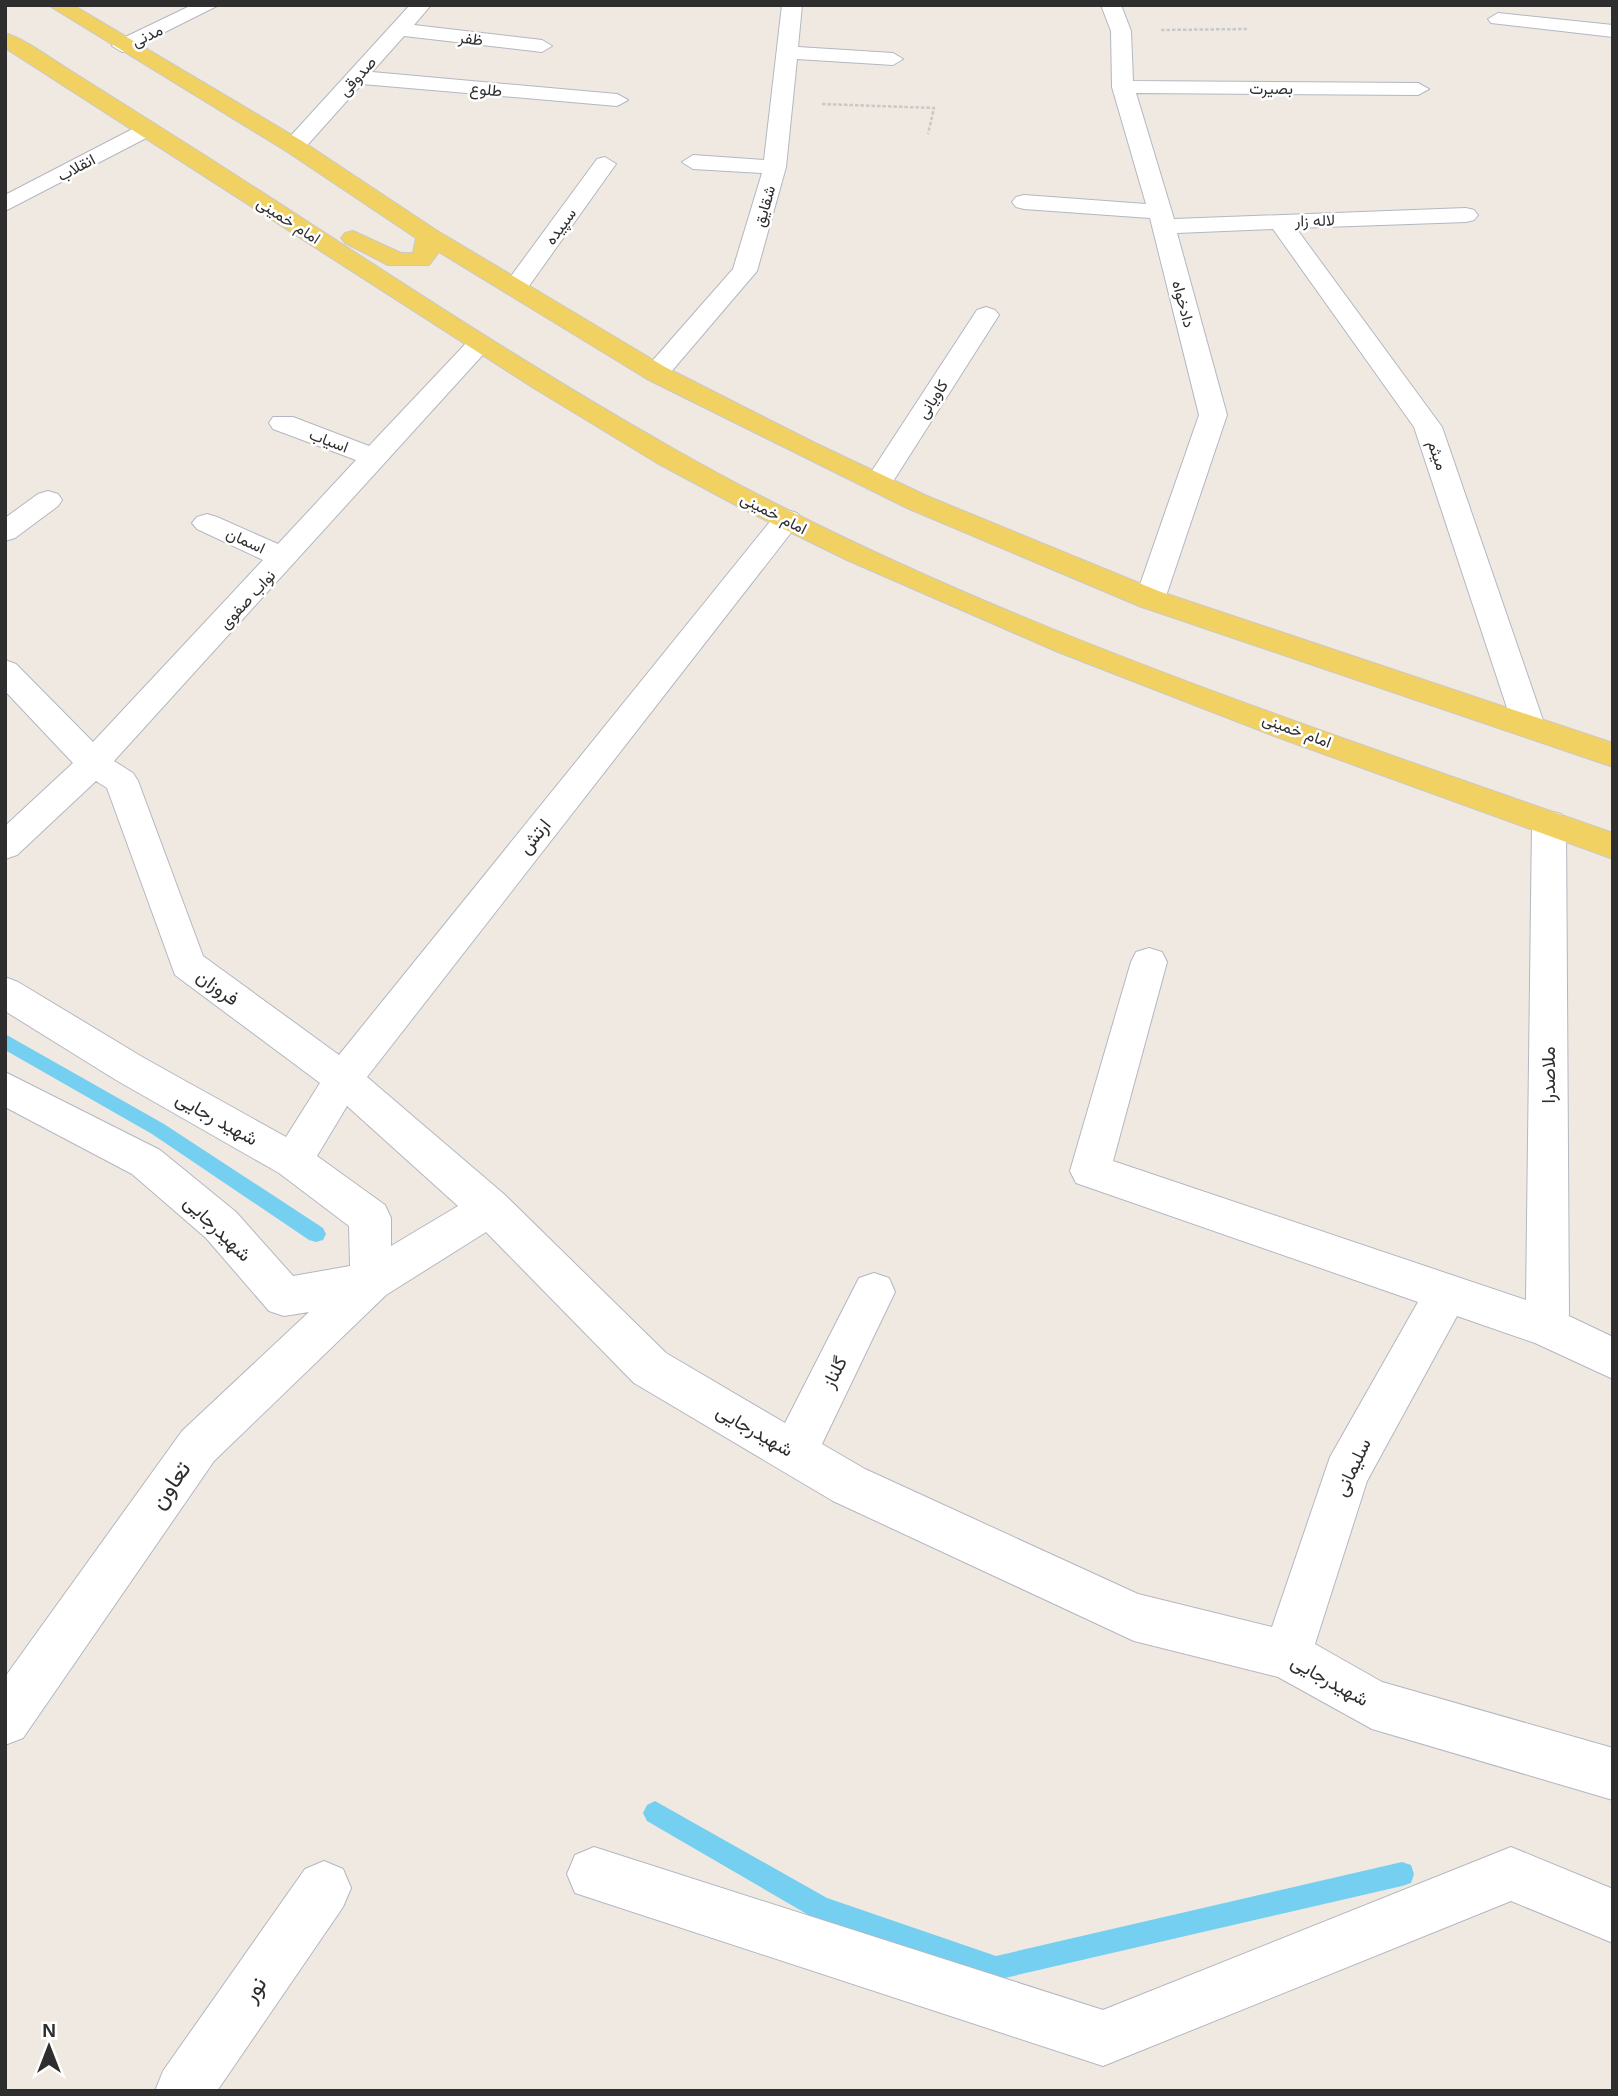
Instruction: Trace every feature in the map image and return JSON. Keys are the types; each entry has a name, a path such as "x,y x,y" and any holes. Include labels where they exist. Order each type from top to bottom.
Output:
{"main road":[{"path":"58,5 122,46 293,146 428,235 656,373 878,483 1150,599 1613,755"},
{"name":"امام خمینی","path":"8,43 612,425 787,519 1017,624 1613,846"},
{"path":"266,206 311,218 397,260 420,260 428,250 428,235"}],"street":[{"name":"مدنی","path":"122,46 209,5"},
{"name":"صدوقی","path":"293,146 421,5"},
{"name":"شقایق","path":"656,373 745,271 775,167 792,5"},
{"name":"دادخواه","path":"1111,5 1121,31 1123,87 1162,219 1213,415 1150,599"},
{"path":"1498,19 1613,31"},
{"name":"ظفر","path":"399,29 542,46"},
{"path":"786,52 893,59"},
{"name":"طلوع","path":"356,77 617,100"},
{"name":"بصیرت","path":"1123,87 1418,89"},
{"name":"انقلاب","path":"5,204 146,129"},
{"path":"693,162 775,167"},
{"name":"سپیده","path":"515,288 605,164"},
{"name":"لاله زار","path":"1024,202 1162,219 1278,220 1466,215"},
{"name":"میثم","path":"1278,220 1428,427 1529,726"},
{"name":"کاویانی","path":"878,483 986,315"},
{"name":"نواب صفوی","path":"5,846 52,805 93,763 285,558 480,343"},
{"name":"اسیاب","path":"283,423 375,458"},
{"path":"5,532 48,500"},
{"name":"ارتش","path":"293,1161 343,1079 787,519"},
{"name":"اسمان","path":"207,523 285,558"},
{"name":"فروزان","path":"5,671 93,763 121,781 188,965 343,1079 490,1208"},
{"name":"ملاصدرا","path":"1547,1327 1549,824"},
{"path":"1149,962 1090,1171 1547,1327 1613,1359"},
{"name":"شهید رجایی","path":"5,992 130,1069 293,1161 370,1218 370,1280"},
{"name":"شهیدرجایی","path":"5,1087 146,1162 221,1224 284,1297 370,1280 490,1208 650,1368 849,1485 1134,1617 1287,1655 1372,1704 1613,1774"},
{"name":"تعاون","path":"5,1720 198,1446 370,1280"},
{"name":"گلناز","path":"794,1452 874,1292"},
{"name":"سلیمانی","path":"1287,1655 1346,1473 1447,1292"},
{"path":"594,1874 1103,2038 1511,1874 1613,1916"},
{"name":"نور","path":"183,2091 324,1888"}],"path":[{"path":"1121,31 1248,29"},
{"path":"781,102 934,108 928,134"}],"waterway":[{"path":"5,1041 158,1129 316,1234"},
{"path":"655,1813 821,1908 996,1968 1402,1874"}]}
